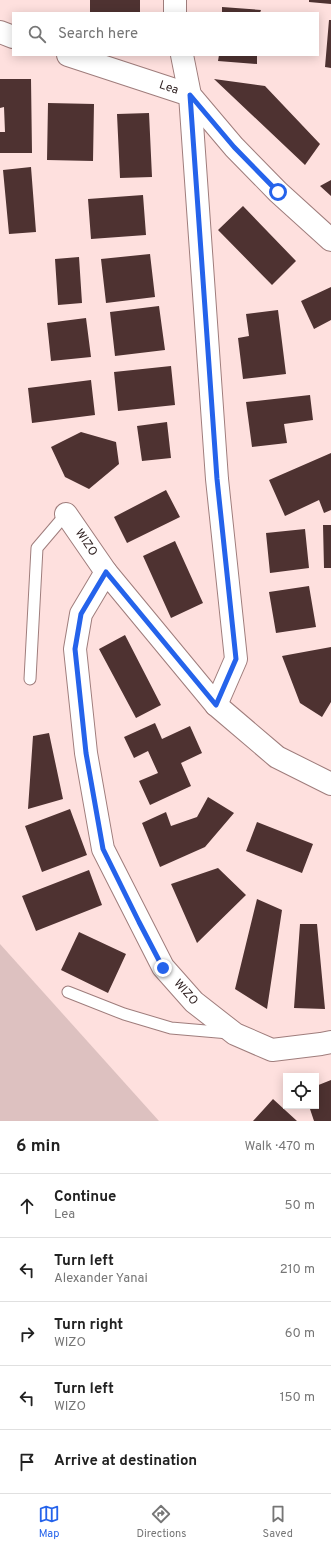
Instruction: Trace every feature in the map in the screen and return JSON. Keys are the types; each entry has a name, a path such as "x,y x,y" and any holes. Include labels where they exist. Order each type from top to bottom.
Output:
{"street":[{"path":"175,0 175,12"},
{"path":"0,32 12,37"},
{"name":"Lea","path":"71,56 190,95 234,147 278,192 331,240"},
{"path":"182,56 190,95 217,479 236,659 216,705"},
{"name":"WIZO","path":"66,514 106,572 216,705 277,757 331,784"},
{"name":"WIZO","path":"106,572 81,614 75,649 86,753 103,849 163,968 194,1002 235,1034 272,1050 331,1042"}],"lane":[{"path":"30,679 37,548 66,514"},
{"path":"68,992 124,1014 172,1028 235,1034"}],"shaded area":[{"path":"0,944 159,1121 0,1121"}],"building":[{"path":"90,0 140,0 140,12 90,12"},
{"path":"309,0 331,0 331,4 309,2"},
{"path":"222,7 261,10 260,12 222,12"},
{"path":"329,20 331,20 331,68 325,67"},
{"path":"219,56 257,56 257,64 218,61"},
{"path":"0,79 31,79 32,153 0,153 0,132 5,132 4,107 0,108"},
{"path":"214,79 265,86 320,144 305,165"},
{"path":"48,103 94,104 93,161 47,160"},
{"path":"149,113 152,177 120,178 117,114"},
{"path":"31,167 36,232 9,234 3,170"},
{"path":"331,180 331,196 320,186"},
{"path":"143,195 146,235 91,239 88,199"},
{"path":"243,206 296,261 272,285 218,230"},
{"path":"150,254 155,297 106,303 101,259"},
{"path":"79,257 82,303 58,305 55,259"},
{"path":"331,287 331,320 314,329 301,301"},
{"path":"159,306 165,350 115,356 110,312"},
{"path":"278,310 286,374 243,379 238,338 249,336 246,314"},
{"path":"86,318 91,357 51,361 47,323"},
{"path":"171,366 175,405 118,411 114,372"},
{"path":"91,380 95,415 32,423 28,388"},
{"path":"310,395 313,420 284,424 287,443 252,447 246,402"},
{"path":"167,422 171,458 142,461 137,426"},
{"path":"81,432 116,442 119,464 89,489 65,477 51,447"},
{"path":"331,453 331,510 324,513 319,500 285,516 269,480"},
{"path":"166,490 180,517 127,543 114,517"},
{"path":"323,525 331,525 331,568 324,568"},
{"path":"305,529 309,568 270,573 266,533"},
{"path":"175,541 203,603 171,618 143,556"},
{"path":"309,586 316,627 276,633 269,592"},
{"path":"125,635 161,705 136,718 99,649"},
{"path":"331,647 331,702 322,717 300,703 282,656"},
{"path":"155,723 162,739 190,726 202,753 181,763 191,786 150,805 139,781 158,773 148,751 134,758 124,737"},
{"path":"49,733 63,799 28,809 33,736"},
{"path":"208,797 234,813 205,847 160,867 142,823 166,812 171,826 197,817"},
{"path":"70,809 87,855 42,872 25,826"},
{"path":"257,822 313,844 302,873 246,851"},
{"path":"218,868 246,895 197,943 171,884"},
{"path":"89,870 102,905 36,931 22,896"},
{"path":"257,899 282,910 267,1009 235,989"},
{"path":"300,924 317,924 325,1009 294,1008"},
{"path":"79,932 126,954 108,993 61,970"},
{"path":"331,1080 331,1121 314,1121 310,1109 319,1109 319,1085"},
{"path":"273,1099 297,1121 253,1121"}],"route":[{"path":"163,968 103,849 86,753 75,649 81,614 106,572 216,705 236,659 217,479 190,95 234,147 278,192"}]}
